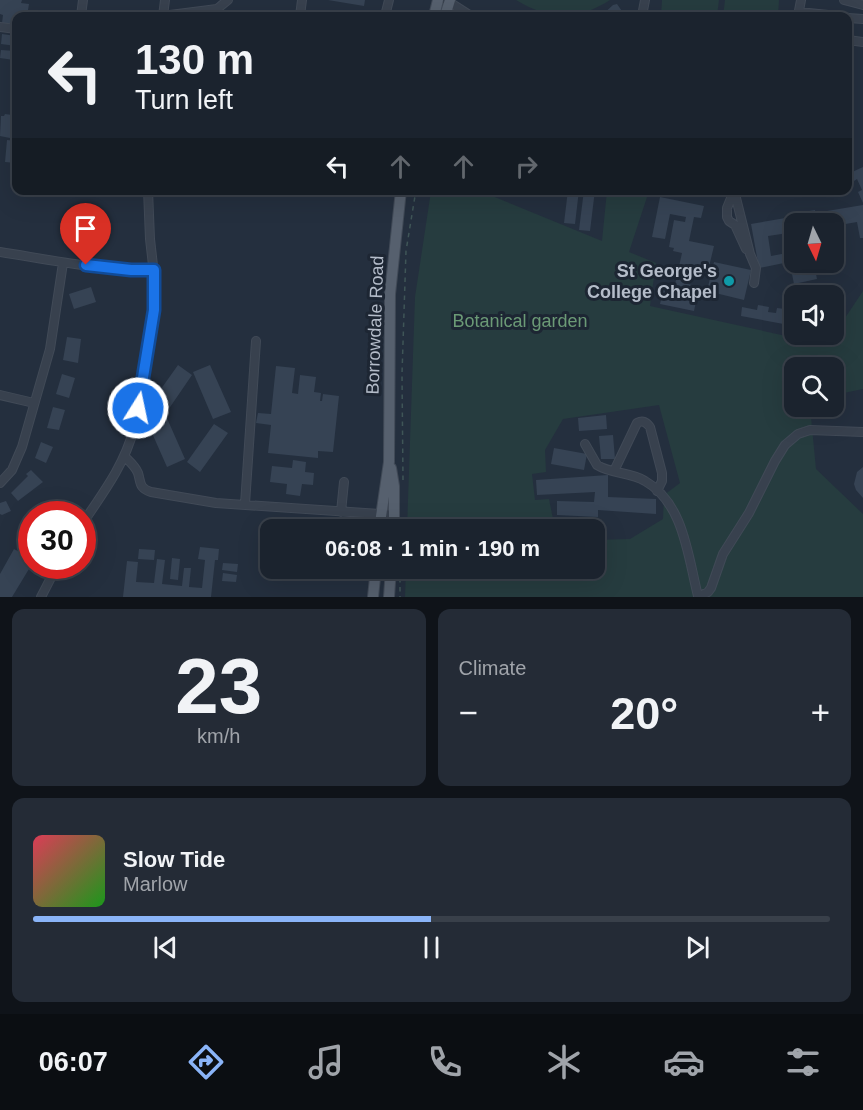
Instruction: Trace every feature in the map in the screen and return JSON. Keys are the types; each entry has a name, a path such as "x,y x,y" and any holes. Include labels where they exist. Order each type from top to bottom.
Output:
{"main road":[{"name":"Borrowdale Road","path":"380,519 389,462 390,294 400,195"},
{"name":"Borrowdale Road","path":"389,462 393,479 395,519"},
{"path":"374,597 375,579"},
{"path":"388,597 393,579"}],"street":[{"path":"194,12 217,9 228,0"},
{"path":"844,0 863,5"},
{"path":"448,1 465,12"},
{"path":"96,502 125,457 134,428 148,346 156,292 148,195"},
{"path":"733,195 727,213 729,221 739,224"},
{"path":"735,195 739,224 756,268 754,283"},
{"path":"0,252 63,263 154,270"},
{"path":"0,483 12,471 22,447 51,349 63,263"},
{"path":"245,504 256,341"},
{"path":"0,395 34,403"},
{"path":"614,471 637,423 646,422 650,427 662,473 662,481 657,491"},
{"path":"585,444 597,465 639,478 671,505 677,518 698,596 704,595 711,588 723,554 752,507 779,453 798,434 810,430 863,432"},
{"path":"125,457 136,469 140,486 144,490 190,499 395,515"},
{"path":"341,512 344,482"},
{"path":"41,597 50,579"}],"path":[{"path":"403,486 402,374 406,251 415,195"},
{"path":"397,579 400,597"}],"green space":[{"path":"516,0 610,0 586,12 544,12"},
{"path":"662,0 719,0 718,12 661,12"},
{"path":"725,0 779,0 778,12 724,12"},
{"name":"Botanical garden","path":"430,195 490,195 602,241 607,195 648,195 629,252 656,263 650,306 784,336 784,345 844,345 844,320 863,291 863,389 844,393 844,357 784,357 784,417 811,417 816,469 863,514 863,597 405,597 406,579 605,579 605,540 630,539 663,519 664,495 680,483 659,405 563,419 545,450 546,472 532,474 535,500 549,499 553,519 407,519 415,297"}],"building":[{"path":"0,0 22,0 21,3 29,4 28,12 12,12 12,24 2,23 3,15 0,14"},
{"path":"328,0 365,0 364,6"},
{"path":"617,4 623,12 605,12"},
{"path":"2,34 12,35 12,45 1,44"},
{"path":"1,50 12,51 12,60 0,58"},
{"path":"12,115 10,138 0,136 1,116"},
{"path":"7,140 12,141 12,163 5,162"},
{"path":"863,167 863,203 858,192 862,190 857,179 854,181 852,172"},
{"path":"567,195 578,195 575,224 564,223"},
{"path":"583,195 594,195 590,231 579,230"},
{"path":"660,197 704,206 701,218 694,217 689,241 714,246 707,275 691,272 688,284 699,287 694,311 660,304 664,287 674,289 682,253 673,251 674,248 669,247 674,220 685,222 686,217 670,214 665,239 652,237"},
{"path":"863,205 863,238 860,238 857,222 844,224 844,213 815,213"},
{"path":"815,210 815,213 803,213 803,212"},
{"path":"784,218 784,234 768,236 771,256 784,254 784,263 759,268 751,224"},
{"name":"St George's College Chapel","path":"714,262 751,270 744,300 707,291"},
{"path":"792,273 816,273 817,279 794,284"},
{"path":"91,287 96,302 74,309 69,294"},
{"path":"758,305 769,307 768,312 776,313 777,308 784,309 784,324 741,316 742,307 757,310"},
{"path":"67,337 81,339 78,363 63,360"},
{"path":"178,365 192,375 166,413 151,403"},
{"path":"210,365 231,412 213,419 193,372"},
{"path":"276,366 295,368 292,393 298,394 300,375 316,377 314,392 321,393 320,401 322,401 323,394 339,396 333,452 318,451 318,458 268,453 271,425 256,423 258,413 271,414"},
{"path":"62,374 75,378 69,398 56,394"},
{"path":"53,407 65,410 59,430 47,428"},
{"path":"606,415 607,429 579,431 578,418"},
{"path":"166,416 185,459 167,467 148,424"},
{"path":"214,424 228,433 200,472 187,462"},
{"path":"613,435 615,459 601,459 599,436"},
{"path":"41,442 53,447 46,463 35,458"},
{"path":"554,448 587,454 584,470 551,464"},
{"path":"293,460 306,462 305,472 314,473 313,485 302,484 300,496 286,494 287,484 270,482 272,466 292,468"},
{"path":"863,467 863,498 854,484 857,472"},
{"path":"31,470 43,482 18,501 11,493 28,476 26,474"},
{"path":"608,475 608,497 656,499 656,514 598,510 598,517 557,515 557,501 594,502 595,492 537,495 536,480"},
{"path":"6,501 11,511 2,515 0,514 0,503"},
{"path":"200,547 219,549 218,560 215,560 211,597 123,597 127,561 138,562 136,582 154,583 157,559 165,560 162,584 182,586 184,568 191,568 189,587 202,588 205,560 198,559"},
{"path":"14,549 18,551 18,579 23,579 12,597 0,597 0,574"},
{"path":"139,549 155,550 154,560 138,559"},
{"path":"172,558 180,559 178,580 170,579"},
{"path":"223,563 238,564 237,572 222,570"},
{"path":"223,573 237,575 236,582 222,581"}],"place":[{"name":"St George's College Chapel","path":"729,281"}],"route":[{"path":"86,265 154,270 156,292 154,310 138,408"}]}
